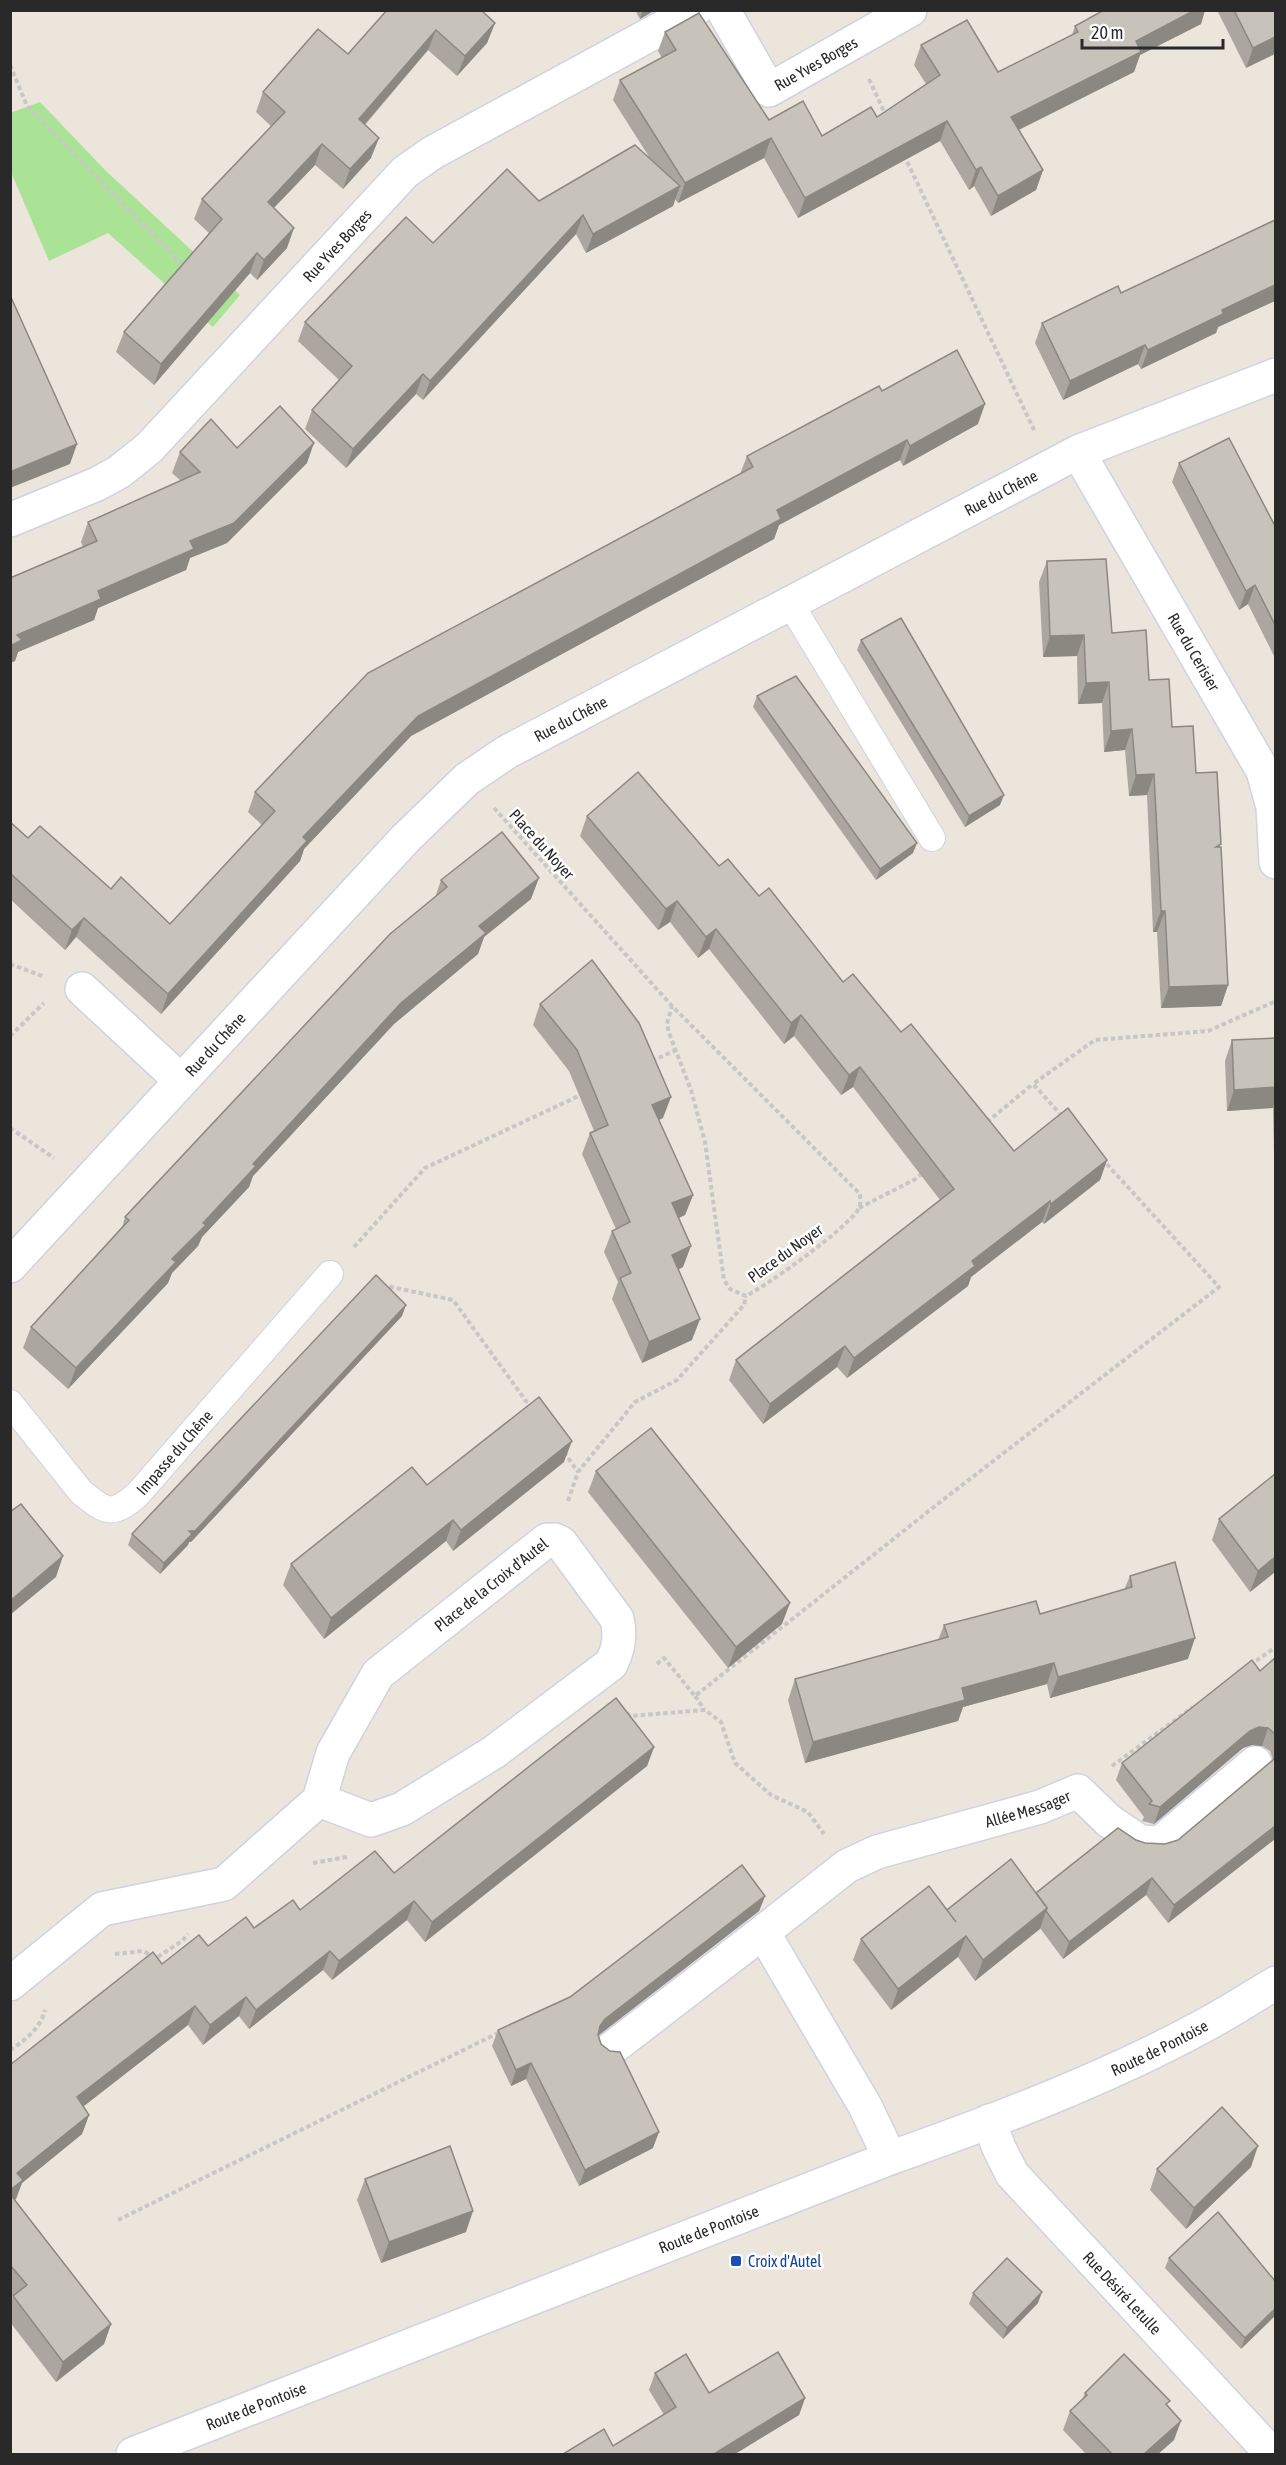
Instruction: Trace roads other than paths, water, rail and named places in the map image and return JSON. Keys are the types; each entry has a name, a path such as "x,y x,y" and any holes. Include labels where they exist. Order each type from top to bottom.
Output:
{"street":[{"name":"Rue Yves Borges","path":"10,520 97,484 119,472 149,448 405,172 432,153 695,10"},
{"name":"Rue Yves Borges","path":"723,10 769,90 852,45 910,10"},
{"name":"Rue du Chêne","path":"10,1266 405,838 467,779 507,752 1065,459 1275,375"},
{"name":"Rue du Cerisier","path":"1065,459 1263,771 1273,807 1275,862"},
{"path":"82,989 180,1080"},
{"name":"Place de la Croix d'Autel","path":"548,1540 561,1543 617,1619 620,1630 618,1652 611,1664 494,1752 402,1809 371,1820 319,1800 333,1753 378,1674 548,1540"},
{"name":"Allée Messager","path":"611,2049 847,1866 877,1852 1040,1807 1078,1791 1108,1821 1140,1842 1160,1843 1255,1763"},
{"path":"10,1984 102,1909 224,1884 319,1800"},
{"path":"763,1932 865,2106 891,2158"},
{"name":"Route de Pontoise","path":"133,2454 1115,2070 1205,2025 1275,1983"},
{"name":"Rue Désiré Letulle","path":"989,2121 1012,2174 1272,2454"}],"lane":[{"path":"790,603 932,838"},
{"name":"Impasse du Chêne","path":"10,1402 81,1492 95,1503 109,1510 116,1510 137,1495 330,1274"}],"place":[{"name":"Croix d'Autel","path":"736,2261"}]}
